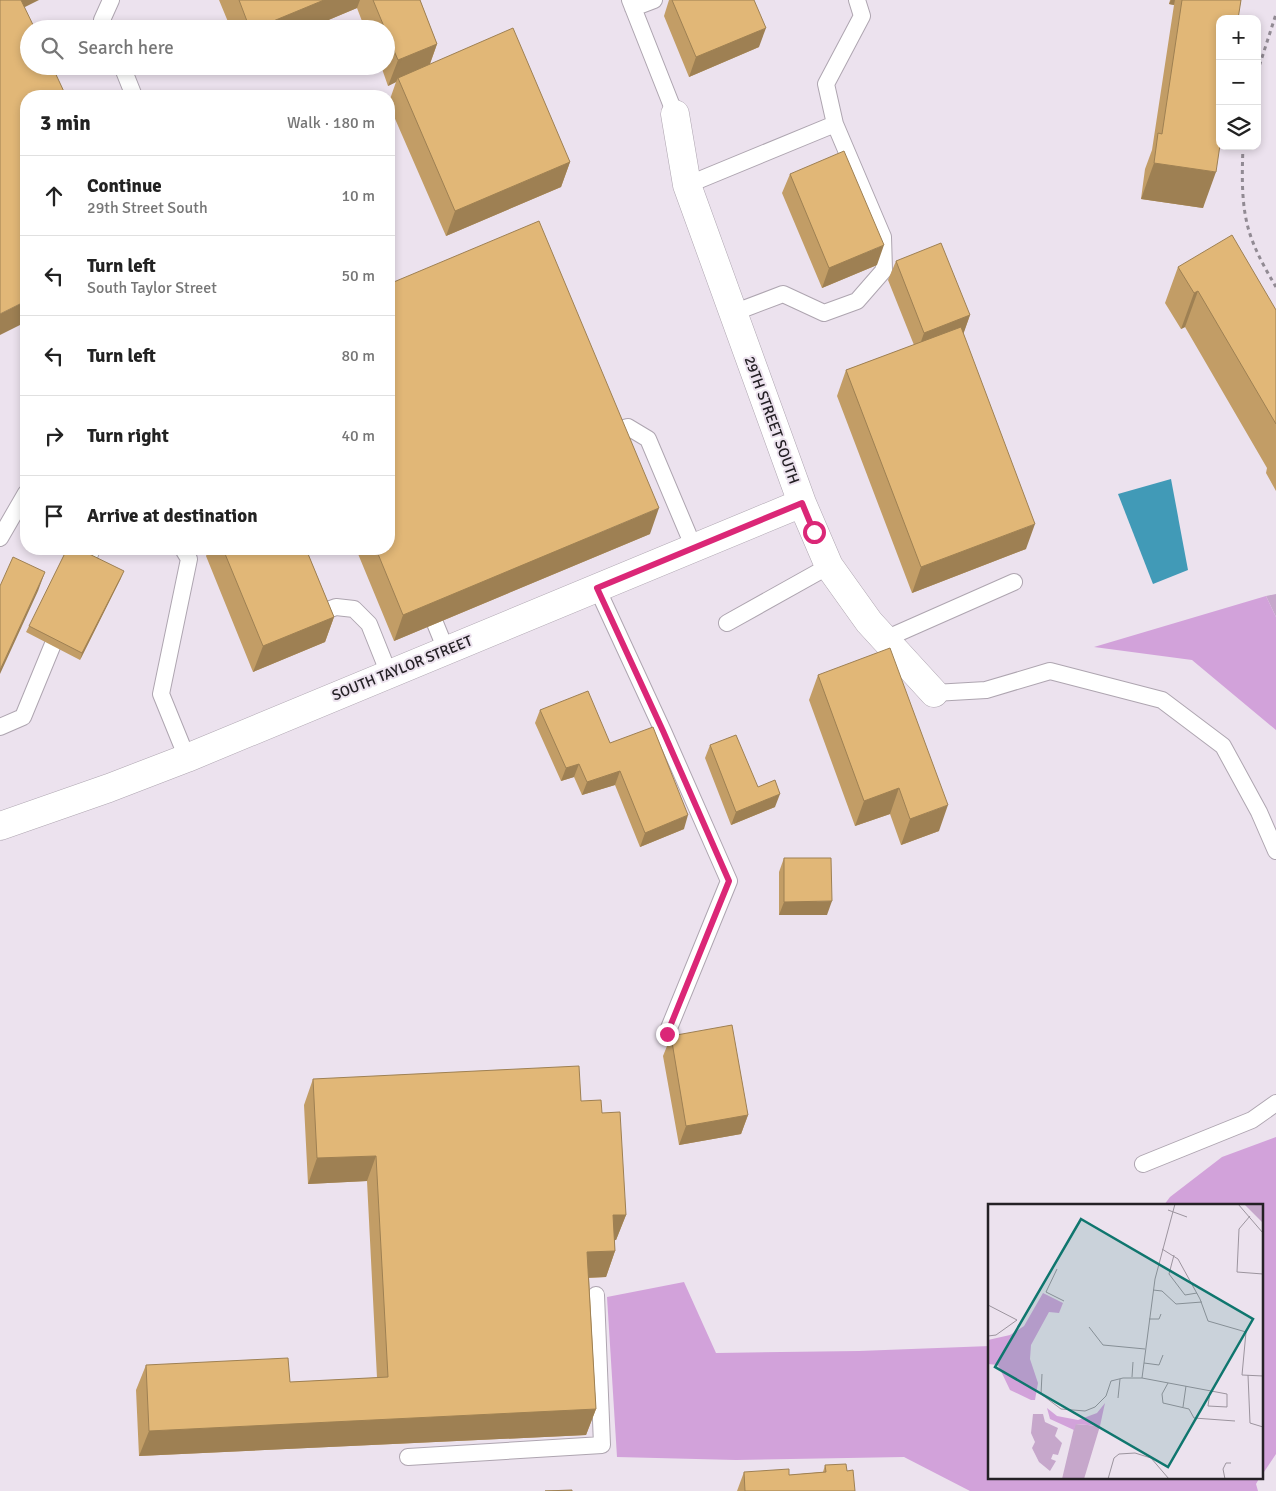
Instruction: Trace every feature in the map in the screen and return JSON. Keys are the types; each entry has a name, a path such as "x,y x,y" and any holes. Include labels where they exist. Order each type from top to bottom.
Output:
{"street":[{"name":"29TH STREET SOUTH","path":"676,114 687,185 802,503 829,566 869,622 934,693"},
{"name":"SOUTH TAYLOR STREET","path":"0,826 109,788 187,758 802,503"}],"lane":[{"path":"105,20 111,0"},
{"path":"654,0 632,4 676,114"},
{"path":"733,312 783,294 824,313 857,301 884,270 883,237 835,124 826,84 862,16 857,0"},
{"path":"126,75 132,90"},
{"path":"687,185 835,124"},
{"path":"592,439 628,427 648,439 694,548"},
{"path":"0,538 6,514 20,499"},
{"path":"78,584 90,555"},
{"path":"187,555 189,559 161,694 187,758"},
{"path":"727,623 829,566"},
{"path":"885,639 1014,582"},
{"path":"597,588 729,881 667,1034"},
{"path":"314,615 336,607 354,609 369,624 389,674"},
{"path":"0,727 23,717 67,611"},
{"path":"435,623 446,650"},
{"path":"934,693 986,690 1050,671 1162,700 1223,746 1259,812 1276,851"},
{"path":"1143,1164 1252,1120 1276,1103"},
{"path":"408,1457 602,1445 596,1295"}],"path":[{"path":"1261,61 1276,14"},
{"path":"1243,150 1244,209 1249,232 1276,287"}],"shaded area":[{"path":"1276,594 1276,617 1266,596"},
{"path":"1266,596 1276,617 1276,730 1192,660 1094,647"},
{"path":"1276,1137 1276,1454 1264,1472 1264,1204 1165,1204 1170,1197 1222,1157"},
{"path":"684,1282 716,1353 859,1351 988,1346 988,1478 1259,1478 1256,1484 1258,1491 970,1491 904,1457 736,1460 617,1457 607,1297"}],"water":[{"path":"1171,479 1188,570 1153,584 1118,494"}],"building":[{"path":"0,0 21,0 31,20 20,20 20,75 56,75 63,90 20,90 20,304 0,314"},
{"path":"239,0 324,0 276,20 247,20"},
{"path":"373,0 420,0 437,44 398,60 395,53 395,20 381,20"},
{"path":"672,0 754,0 766,28 696,57"},
{"path":"1182,0 1241,0 1239,15 1216,15 1216,150 1219,150 1216,172 1154,163 1158,133 1162,134"},
{"path":"513,28 570,162 455,211 398,78"},
{"path":"844,151 884,245 829,268 790,174"},
{"path":"539,221 659,508 403,615 378,555 395,555 395,281"},
{"path":"1232,235 1276,310 1276,424 1198,291 1194,293 1178,267"},
{"path":"941,243 970,315 924,333 896,261"},
{"path":"961,327 1035,524 921,567 846,370"},
{"path":"64,555 91,555 124,571 82,653 29,626"},
{"path":"225,555 308,555 334,617 263,646"},
{"path":"13,557 45,572 0,670 0,586"},
{"path":"890,648 948,805 910,819 899,788 864,801 818,675"},
{"path":"588,691 610,743 653,727 688,815 645,833 620,771 587,782 579,764 566,768 540,710"},
{"path":"736,735 758,787 775,780 780,794 736,812 710,745"},
{"path":"784,858 831,858 832,901 784,902"},
{"path":"732,1025 748,1115 686,1126 671,1036"},
{"path":"579,1066 581,1101 601,1100 602,1113 620,1112 626,1215 613,1215 615,1251 587,1252 596,1409 149,1431 146,1365 288,1358 290,1382 388,1377 376,1156 317,1158 313,1079"},
{"path":"846,1464 847,1471 853,1470 855,1491 745,1491 744,1472 789,1469 789,1475 826,1472 825,1465"}],"route":[{"path":"667,1034 729,881 597,588 802,503 814,532"}]}
